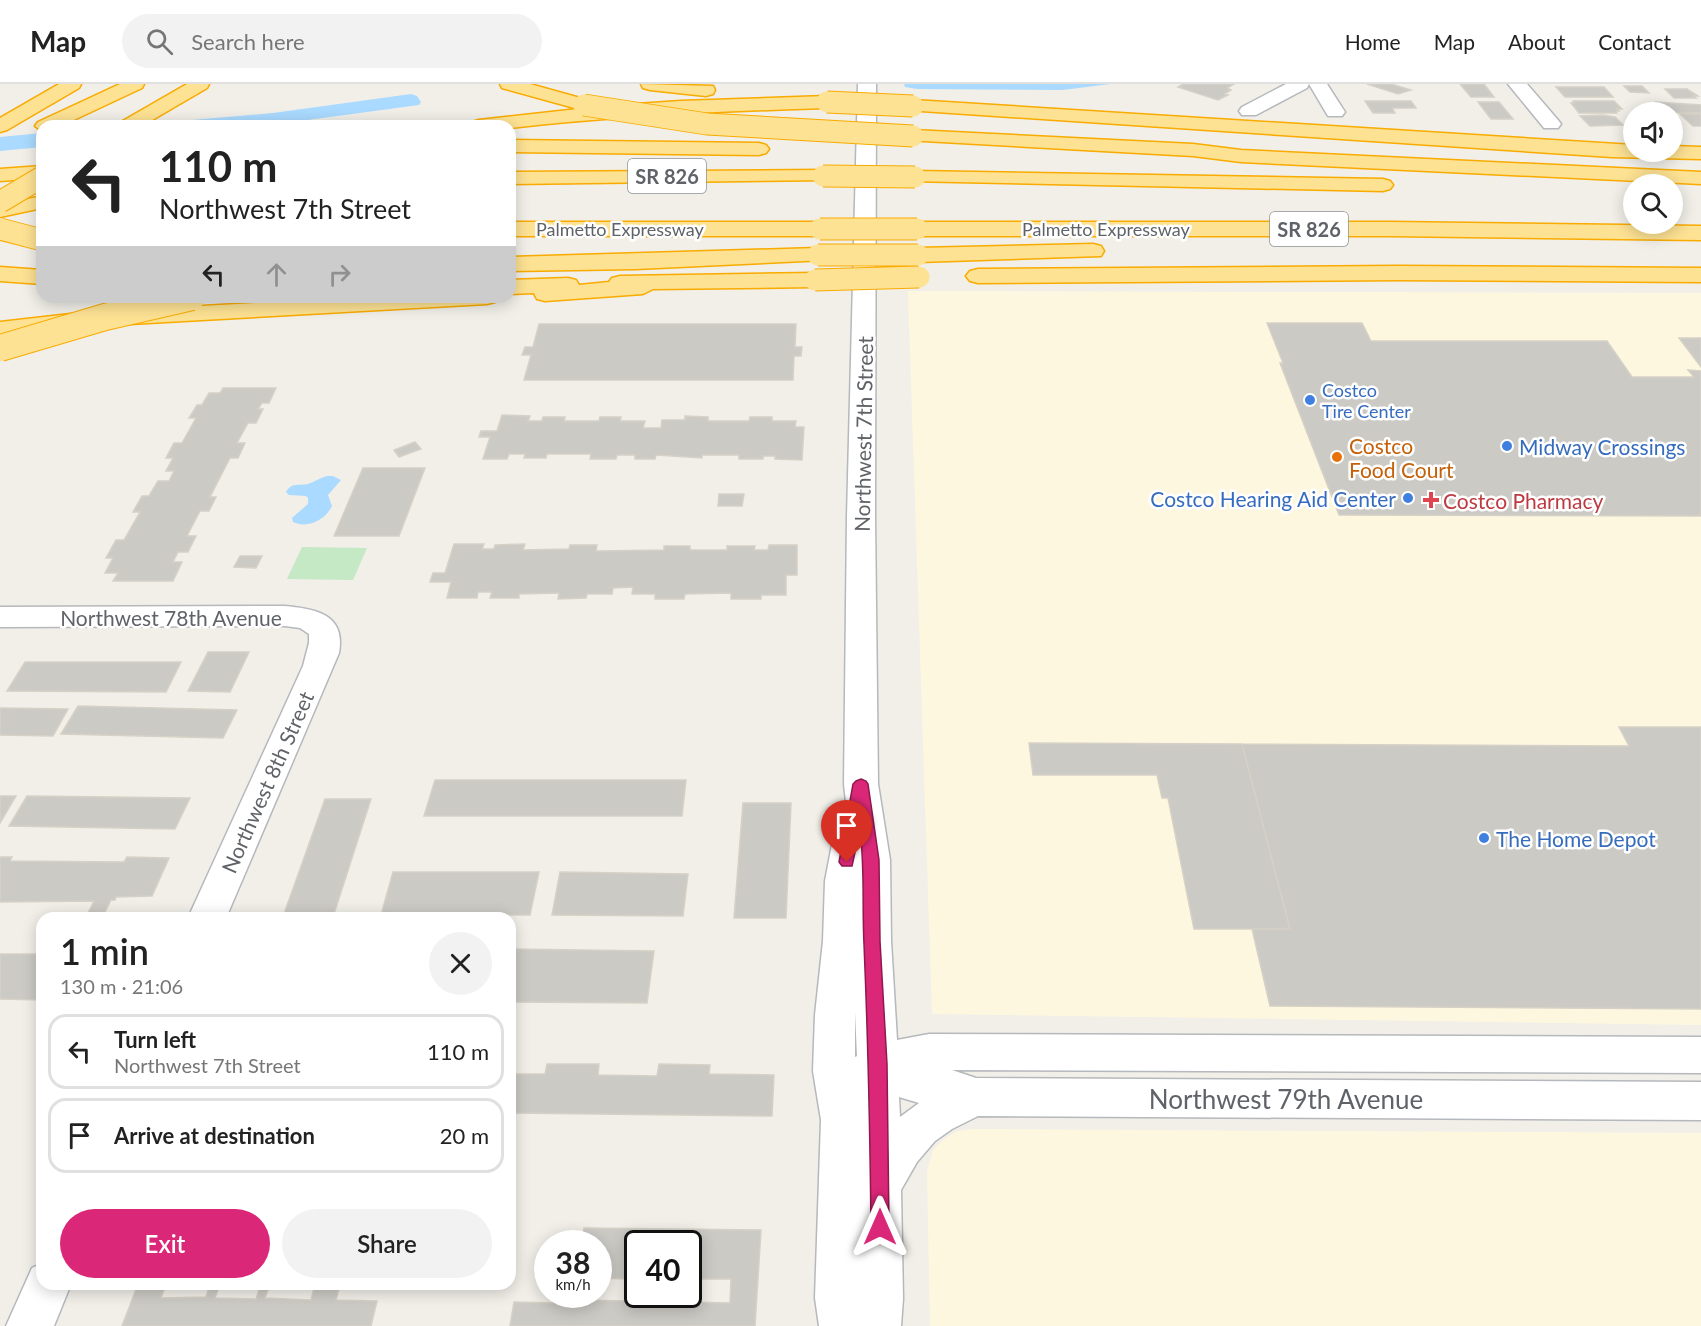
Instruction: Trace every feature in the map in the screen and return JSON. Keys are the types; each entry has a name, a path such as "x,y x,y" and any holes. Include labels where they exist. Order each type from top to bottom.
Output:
{"highway":[{"path":"0,126 72,84"},
{"path":"57,120 135,84"},
{"path":"138,120 200,84"},
{"path":"509,84 584,105 623,113 712,125 915,144 1191,158 1240,156 1701,178"},
{"path":"650,84 788,96 824,102"},
{"path":"516,122 594,113 824,102 1612,151 1701,153"},
{"path":"0,145 35,130"},
{"path":"815,150 915,144"},
{"path":"516,146 781,149"},
{"path":"1612,151 1653,157 1701,160"},
{"path":"0,176 36,173"},
{"name":"SR 826","path":"516,178 823,176 1402,185"},
{"path":"0,202 36,181"},
{"path":"0,186 36,185"},
{"path":"1496,188 1623,193"},
{"path":"1683,194 1701,195"},
{"path":"0,196 36,195"},
{"path":"0,211 36,203"},
{"path":"0,221 36,221"},
{"name":"Palmetto Expressway","path":"516,229 1379,229 1701,233"},
{"path":"0,230 36,231"},
{"path":"0,230 36,239"},
{"path":"1160,250 1502,246 1701,247"},
{"path":"516,287 815,280 919,266 1113,251"},
{"path":"516,255 818,255 919,266 949,276 1398,273 1701,275"},
{"path":"516,264 818,255"},
{"path":"0,274 36,277"},
{"path":"516,296 680,284"},
{"path":"0,348 95,320 167,303"},
{"path":"0,329 77,320 380,303"}],"street":[{"name":"Northwest 7th Street","path":"843,1326 838,1298 860,1184 878,1064 872,941 872,860 861,784 861,516 867,84"},
{"path":"1249,111 1300,84"},
{"path":"1318,84 1335,112"},
{"path":"1517,84 1551,124"},
{"name":"Northwest 78th Avenue","path":"0,617 296,617 321,627 327,639 326,644"},
{"name":"Northwest 8th Street","path":"210,912 319,666 326,644"},
{"name":"Northwest 7th Street","path":"861,784 844,881 842,941 835,1015 834,1071 842,1120 880,1249 880,1299 877,1326"},
{"name":"Northwest 79th Avenue","path":"842,1120 852,1087 878,1064 913,1054 953,1052 1701,1055"},
{"name":"Northwest 79th Avenue","path":"878,1064 906,1082 947,1088 976,1097 1701,1101"},
{"path":"860,1184 917,1128 941,1112 976,1097"},
{"path":"30,1326 45,1290"}],"shaded area":[{"path":"908,291 1701,293 1701,1025 932,1014"},
{"path":"974,1129 1701,1133 1701,1326 930,1326 927,1171 933,1150 944,1139 957,1131"}],"green space":[{"path":"302,547 367,548 353,580 287,579"}],"water":[{"path":"904,84 1110,84 1063,90 917,89 905,87"},
{"path":"411,94 417,96 421,102 419,105 308,120 192,120 273,113"},
{"path":"36,134 36,148 0,151 0,137"},
{"path":"327,476 341,480 328,495 332,506 329,511 321,519 310,524 293,522 292,518 308,504 308,498 289,495 286,492 288,489"}],"building":[{"path":"1183,84 1234,84 1227,88 1231,90 1224,94 1228,95 1218,100 1178,87"},
{"path":"1367,84 1391,84 1411,90 1398,94"},
{"path":"1460,84 1484,84 1494,97 1471,97"},
{"path":"1624,86 1642,86 1649,93 1630,92"},
{"path":"1556,87 1604,87 1613,97 1565,97"},
{"path":"1665,89 1687,89 1698,96 1693,96 1696,98 1674,98"},
{"path":"1365,101 1411,101 1416,108 1392,108 1395,113 1373,113"},
{"path":"1573,101 1614,101 1622,109 1617,109 1619,111 1616,111 1617,113 1579,113 1571,103 1574,103"},
{"path":"1478,102 1499,102 1513,119 1491,119"},
{"path":"1683,104 1701,105 1701,113 1683,112"},
{"path":"1683,114 1701,114 1701,126 1693,126"},
{"path":"1580,116 1615,117 1623,125 1590,126"},
{"name":"Midway Crossings","path":"1267,323 1362,323 1371,341 1607,341 1632,377 1694,377 1688,370 1701,371 1701,516 1339,515 1280,363 1283,363"},
{"path":"539,324 796,324 795,347 802,347 801,356 794,356 793,380 524,380 531,355 522,355 525,347 533,347"},
{"path":"1679,338 1701,338 1701,367"},
{"path":"223,388 276,388 269,403 262,403 258,409 263,409 256,423 248,423 237,443 245,443 238,458 230,458 210,497 216,497 209,511 200,511 187,536 196,536 188,552 178,552 173,562 182,562 173,581 113,581 118,573 105,573 113,558 106,558 116,540 124,540 140,512 133,512 142,496 149,496 158,481 169,481 174,471 166,471 173,458 166,458 174,443 182,443 196,418 189,418 197,405 202,405 209,393 220,393"},
{"path":"502,415 530,416 528,421 542,421 543,417 565,417 564,421 599,421 600,417 621,417 620,421 645,421 643,428 661,428 662,420 685,420 685,416 708,417 708,421 749,421 750,417 772,417 772,421 796,421 795,427 804,427 802,460 775,459 775,456 763,456 763,459 739,459 739,455 702,455 702,458 656,455 655,459 635,459 635,455 617,455 616,459 590,459 591,454 547,454 546,458 524,458 525,454 509,454 507,459 483,459 490,437 479,437 481,431 497,431"},
{"path":"415,442 421,449 399,457 394,450"},
{"path":"363,468 425,468 399,536 334,536"},
{"path":"719,494 744,494 742,506 718,506"},
{"path":"454,544 484,544 482,549 494,549 495,545 525,544 523,550 569,549 570,545 597,545 596,551 664,550 664,546 690,546 690,550 727,550 727,546 755,546 754,550 768,550 769,545 797,545 797,575 786,575 786,595 761,595 761,599 731,599 731,593 685,594 684,599 655,599 655,594 632,594 633,587 613,588 612,594 587,594 586,598 558,599 559,593 519,594 519,598 490,598 492,592 478,592 477,598 447,598 451,582 430,582 433,573 445,573"},
{"path":"240,556 262,556 256,568 234,567"},
{"path":"208,652 249,652 230,692 188,691"},
{"path":"25,662 181,662 166,692 7,691"},
{"path":"78,706 237,710 223,738 61,734"},
{"path":"0,708 68,709 53,736 0,735"},
{"name":"The Home Depot","path":"1619,727 1701,727 1701,1009 1270,1006 1252,929 1290,929 1242,744 1629,746"},
{"path":"1029,743 1242,744 1290,929 1194,929 1168,798 1162,798 1157,775 1033,775"},
{"path":"435,780 686,780 682,816 424,816"},
{"path":"0,796 16,796 0,823"},
{"path":"27,796 190,798 175,829 9,826"},
{"path":"325,799 371,799 335,912 285,912"},
{"path":"743,803 791,803 786,918 734,918"},
{"path":"0,857 12,857 10,861 124,862 127,857 169,858 152,896 116,897 115,900 111,900 105,912 88,912 94,901 0,902"},
{"path":"393,872 539,872 530,915 516,915 516,912 382,912"},
{"path":"560,872 688,874 683,916 552,915"},
{"path":"516,949 654,951 647,1003 516,1002"},
{"path":"0,954 36,954 36,1000 0,999"},
{"path":"547,1064 599,1064 598,1075 657,1076 659,1064 710,1065 709,1074 774,1075 772,1116 516,1113 516,1074 545,1074"},
{"path":"584,1228 761,1230 755,1326 510,1326 514,1302 534,1302 534,1308 612,1308 612,1301 624,1301 624,1308 702,1308 702,1302 730,1303 731,1279 702,1279 702,1230 624,1230 624,1279 612,1278 612,1230 584,1230"},
{"path":"136,1290 164,1290 161,1298 206,1297 208,1290 218,1290 215,1298 256,1299 259,1290 268,1290 265,1298 311,1300 314,1290 338,1290 336,1300 377,1301 371,1326 122,1326"}],"place":[{"name":"Costco Tire Center","path":"1310,400"},
{"name":"Midway Crossings","path":"1507,446"},
{"name":"Costco Food Court","path":"1337,457"},
{"name":"Costco Hearing Aid Center","path":"1408,498"},
{"name":"Costco Pharmacy","path":"1431,500"},
{"name":"The Home Depot","path":"1484,838"}],"route":[{"path":"847,862 861,784 872,860 880,1227"}]}
